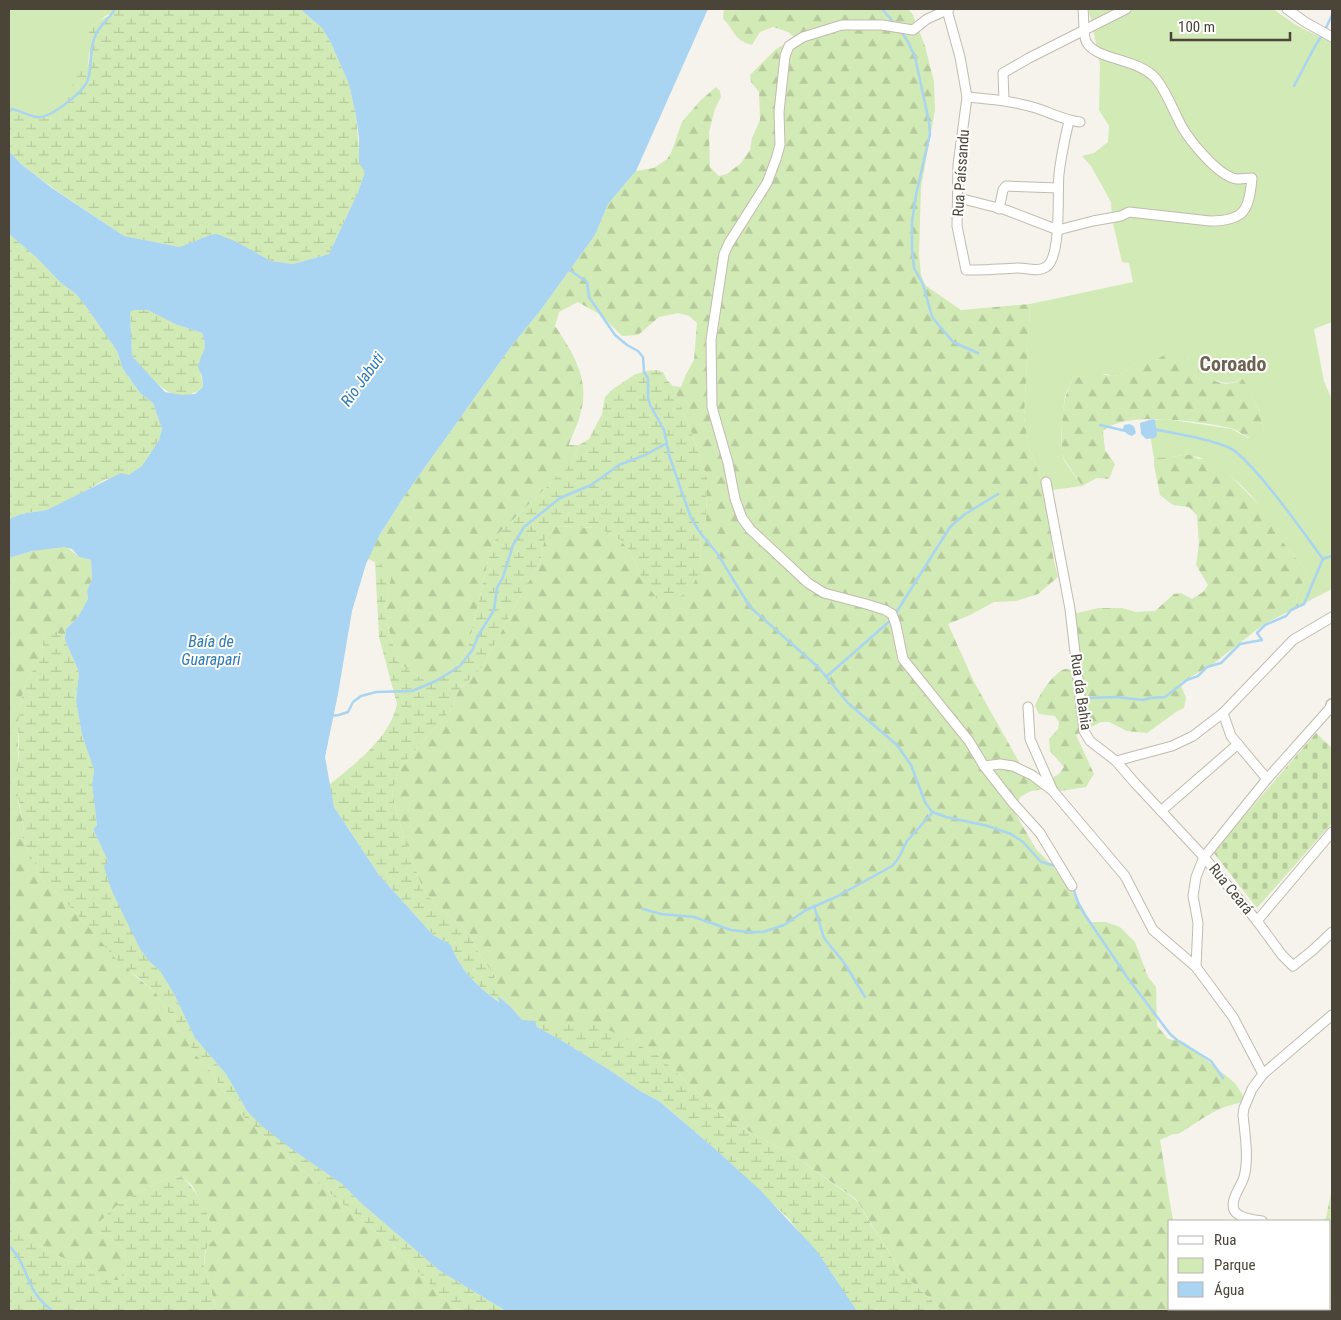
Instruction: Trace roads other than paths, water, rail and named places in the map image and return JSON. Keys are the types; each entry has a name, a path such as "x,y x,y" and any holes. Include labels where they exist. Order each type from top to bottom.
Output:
{"street":[{"path":"958,198 999,208 1058,230 1078,224 1121,216 1129,212 1223,221 1237,217 1246,208 1249,202 1252,178 1236,179 1226,175 1214,165 1192,141 1182,127 1156,79 1145,69 1091,48 1085,41 1083,9"},
{"path":"1004,100 1003,73 1126,9"},
{"path":"1287,9 1305,22 1332,37"},
{"name":"Rua Paíssandu","path":"984,766 969,741 902,659 896,625 892,614 866,604 824,593 808,583 750,529 742,518 735,499 728,462 712,407 711,340 724,254 766,183 776,159 780,145 779,112 786,56 790,46 803,37 842,26 882,25 913,30 928,19 948,10 960,57 967,98 958,165 957,226 966,270 1018,268 1032,270 1044,268 1051,263 1058,230"},
{"path":"967,98 1004,100 1036,108 1069,121 1080,122"},
{"path":"1058,230 1058,188 1063,148 1069,121"},
{"path":"999,208 1003,190 1006,186 1058,188"},
{"name":"Rua da Bahia","path":"1046,482 1070,609 1084,731 1090,741 1116,761 1204,857"},
{"path":"1116,761 1172,746 1193,736 1223,713 1293,640 1332,617"},
{"path":"1196,967 1198,924 1193,896 1196,877 1204,857 1267,779 1332,706"},
{"path":"1028,708 1030,739 1053,791"},
{"path":"1223,713 1232,736 1267,779"},
{"path":"1161,811 1238,744"},
{"path":"984,766 1000,764 1013,766 1032,775 1053,791 1125,876 1153,930 1196,967 1233,1016 1263,1074"},
{"path":"984,766 1040,833 1072,886"},
{"path":"1257,921 1332,832"},
{"name":"Rua Ceará","path":"1204,857 1292,966 1332,932"},
{"path":"1258,1220 1237,1214 1233,1203 1243,1180 1245,1170 1243,1112 1252,1089 1263,1074 1331,1016"}],"water":[{"name":"Baía de Guarapari","path":"300,9 708,9 636,171 608,204 595,235 540,311 510,348 403,498 379,536 366,564 352,611 325,757 334,807 379,875 433,935 451,945 459,962 470,977 499,1002 498,996 522,1020 535,1021 537,1027 659,1101 714,1148 760,1190 816,1250 857,1311 506,1311 440,1271 361,1203 342,1184 263,1127 247,1111 226,1074 195,1038 174,994 160,971 140,949 111,889 104,867 108,861 93,829 97,825 92,784 94,770 82,735 76,701 79,672 65,640 66,629 78,617 88,599 87,591 92,579 91,560 79,557 72,549 64,547 32,551 9,558 9,519 21,514 47,510 121,473 129,475 142,466 159,440 162,429 153,403 140,393 123,369 117,351 85,305 76,294 61,283 37,258 9,234 9,151 21,164 52,188 124,236 180,247 217,234 237,242 271,261 293,264 329,254 358,192 365,172 359,163 359,138 349,84 330,41 322,28","holes":["134,310 148,310 175,324 202,333 205,348 198,367 202,376 203,387 195,394 182,395 165,392 132,356 130,312"]},
{"path":"1155,420 1157,435 1155,438 1146,439 1141,434 1140,423"},
{"path":"1124,425 1134,426 1136,433 1132,436 1123,429"}],"waterway":[{"path":"9,109 35,117 44,116 59,109 74,97 88,79 92,46 96,34 115,9"},
{"path":"882,9 896,25"},
{"path":"1325,30 1332,15"},
{"path":"901,31 915,57 930,134 912,222 914,268 923,284 932,317 953,342 978,353"},
{"path":"1294,86 1322,35"},
{"path":"568,269 587,282 589,297 615,335 638,351 643,357 644,372 648,378 650,405 664,430 669,455 691,518 701,534 717,553 750,607 818,667 848,703 897,745 911,765 925,802 932,812 988,826 1011,834 1023,842 1041,862 1056,866"},
{"path":"1100,425 1126,431"},
{"path":"1153,429 1210,441 1228,447 1238,453 1263,480 1323,559"},
{"path":"330,716 348,712 353,702 361,696 376,692 412,691 436,681 460,666 473,649 478,636 494,610 497,588 503,577 513,545 524,527 560,498 591,485 619,465 645,455 667,443"},
{"path":"894,616 950,527 965,514 998,494"},
{"path":"1086,698 1116,697 1143,700 1165,697 1187,680 1198,676 1207,667 1221,663 1240,644 1262,640 1257,633 1265,625 1286,616 1291,610 1304,604 1322,561 1332,556"},
{"path":"826,677 891,620"},
{"path":"643,909 661,914 694,917 731,930 748,932 763,932 784,925 806,910 836,897 892,866 898,859 907,841 933,812"},
{"path":"1073,888 1085,915 1127,977 1170,1034 1211,1061 1223,1078"},
{"path":"814,906 824,938 845,964 865,997"},
{"path":"9,1246 21,1262 37,1295 53,1311"}],"district":[{"name":"Coroado","path":"1233,364"}],"water label":[{"name":"Rio Jabuti","path":"362,379"}]}
